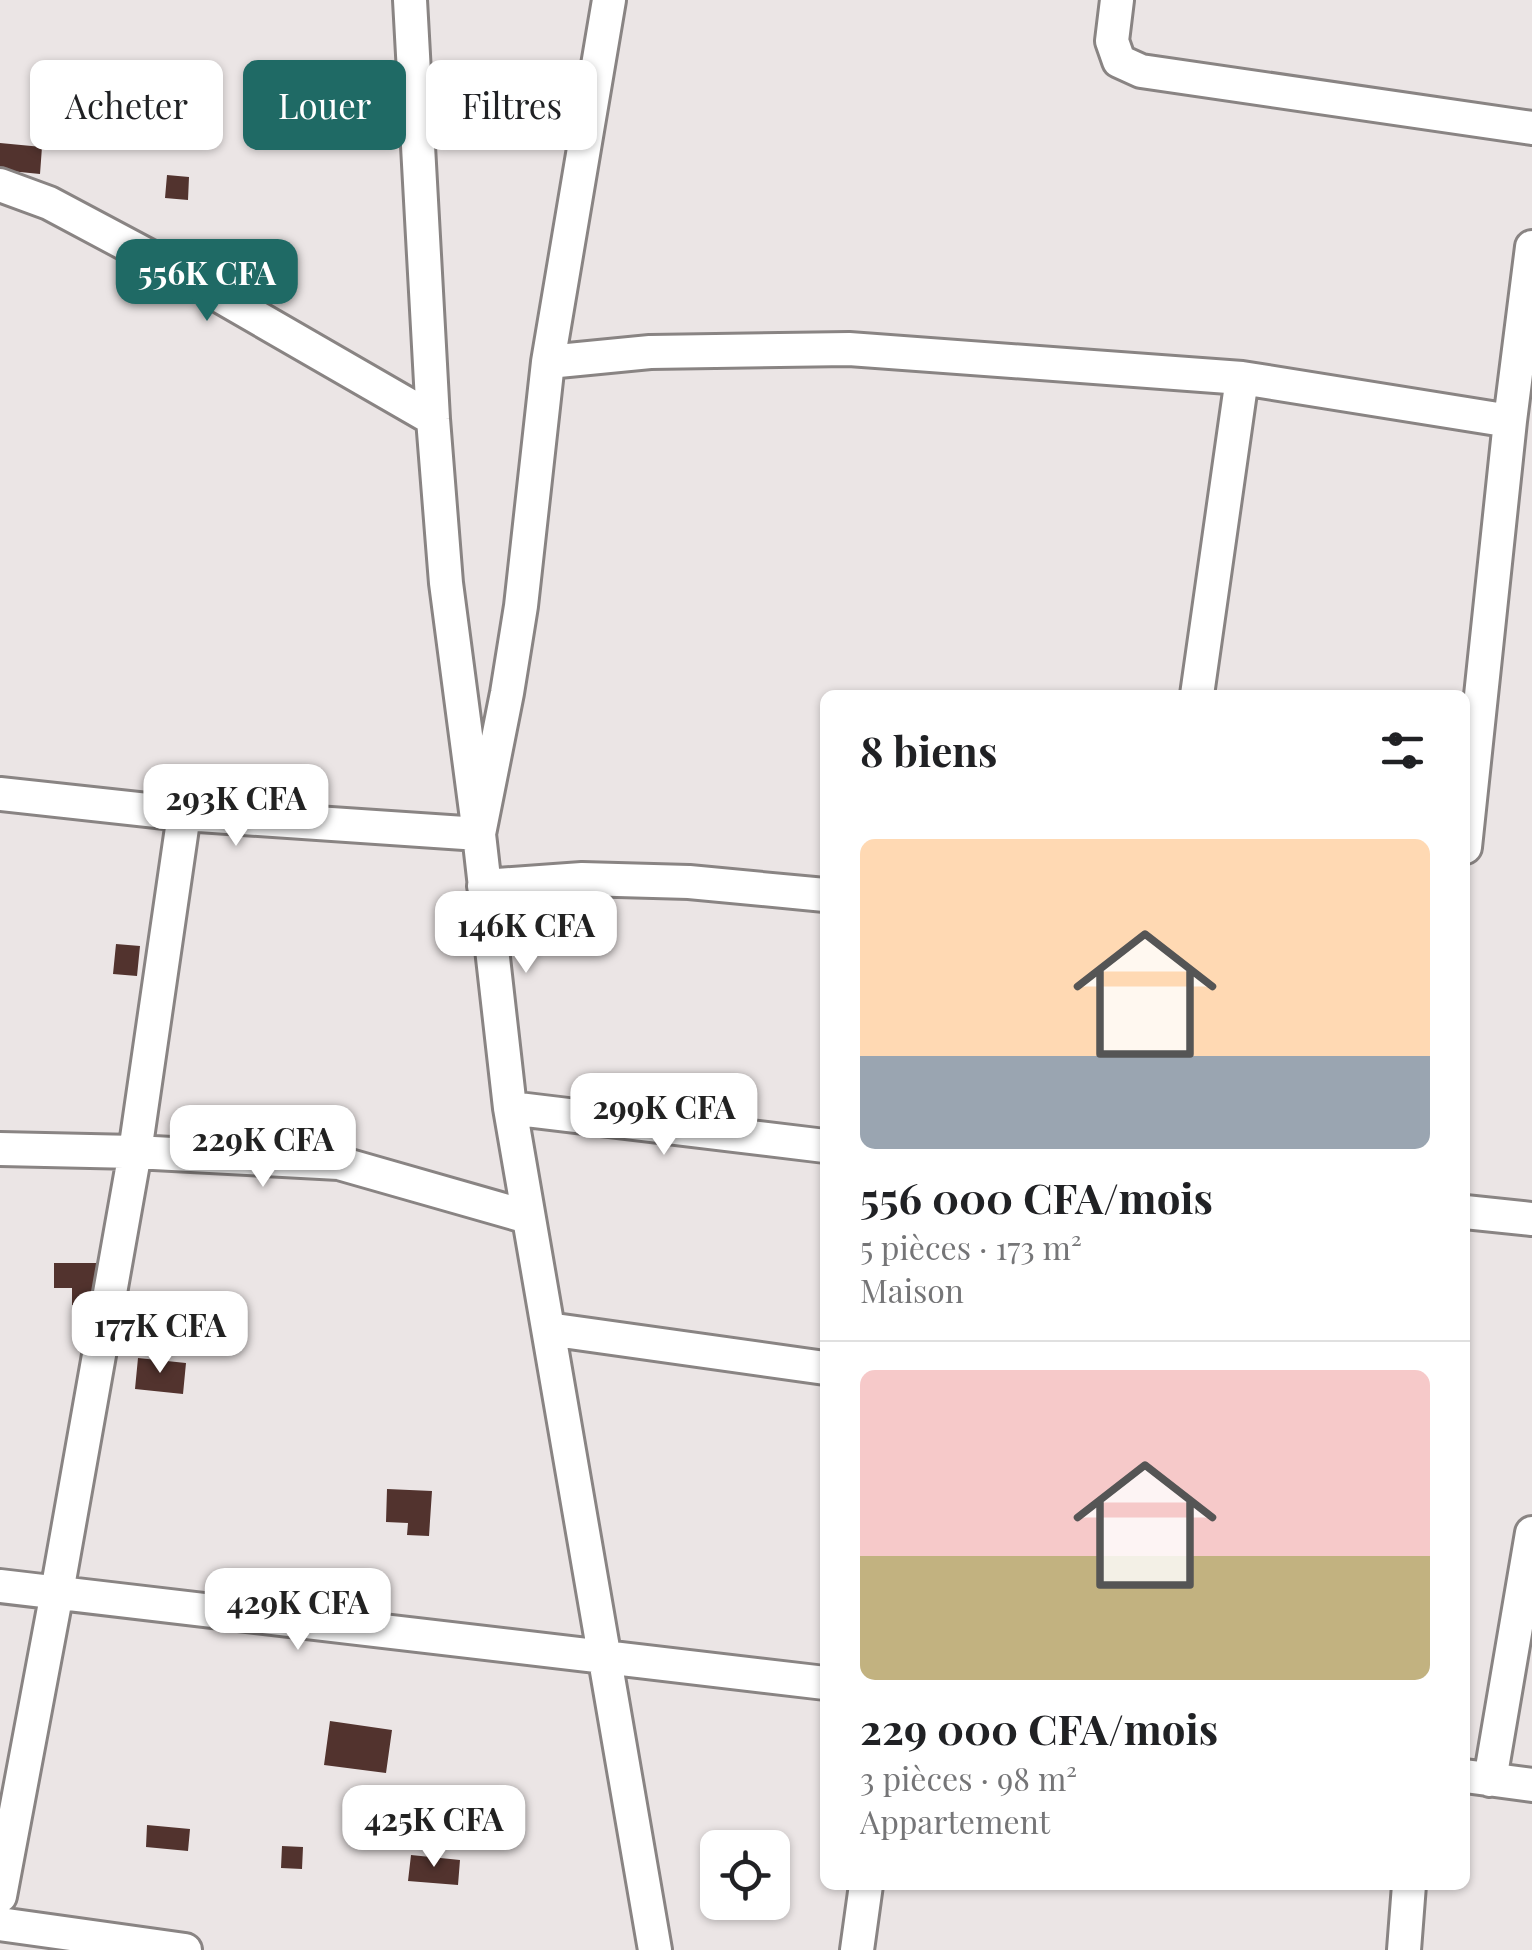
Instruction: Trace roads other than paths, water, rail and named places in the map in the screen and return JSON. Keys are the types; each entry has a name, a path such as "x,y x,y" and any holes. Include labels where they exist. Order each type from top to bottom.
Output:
{"street":[{"path":"410,0 446,583 510,1108 655,1950"},
{"path":"479,834 507,694 548,362 609,0"},
{"path":"1116,0 1112,42 1119,60 1141,71 1532,128"},
{"path":"0,185 49,203 173,269 434,419"},
{"path":"1470,801 1532,247"},
{"path":"548,362 650,352 849,349 1242,378 1510,421"},
{"path":"1198,690 1242,378"},
{"path":"0,794 184,814 479,834"},
{"path":"0,1896 134,1152 184,814"},
{"path":"484,886 582,879 689,882 820,895"},
{"path":"510,1108 820,1145"},
{"path":"0,1149 339,1162 528,1217"},
{"path":"1470,1212 1532,1218"},
{"path":"548,1329 820,1367"},
{"path":"1532,1533 1477,1778 1532,1785"},
{"path":"0,1586 820,1682"},
{"path":"857,1950 865,1890"},
{"path":"1404,1950 1409,1890"},
{"path":"0,1924 185,1950"}]}
